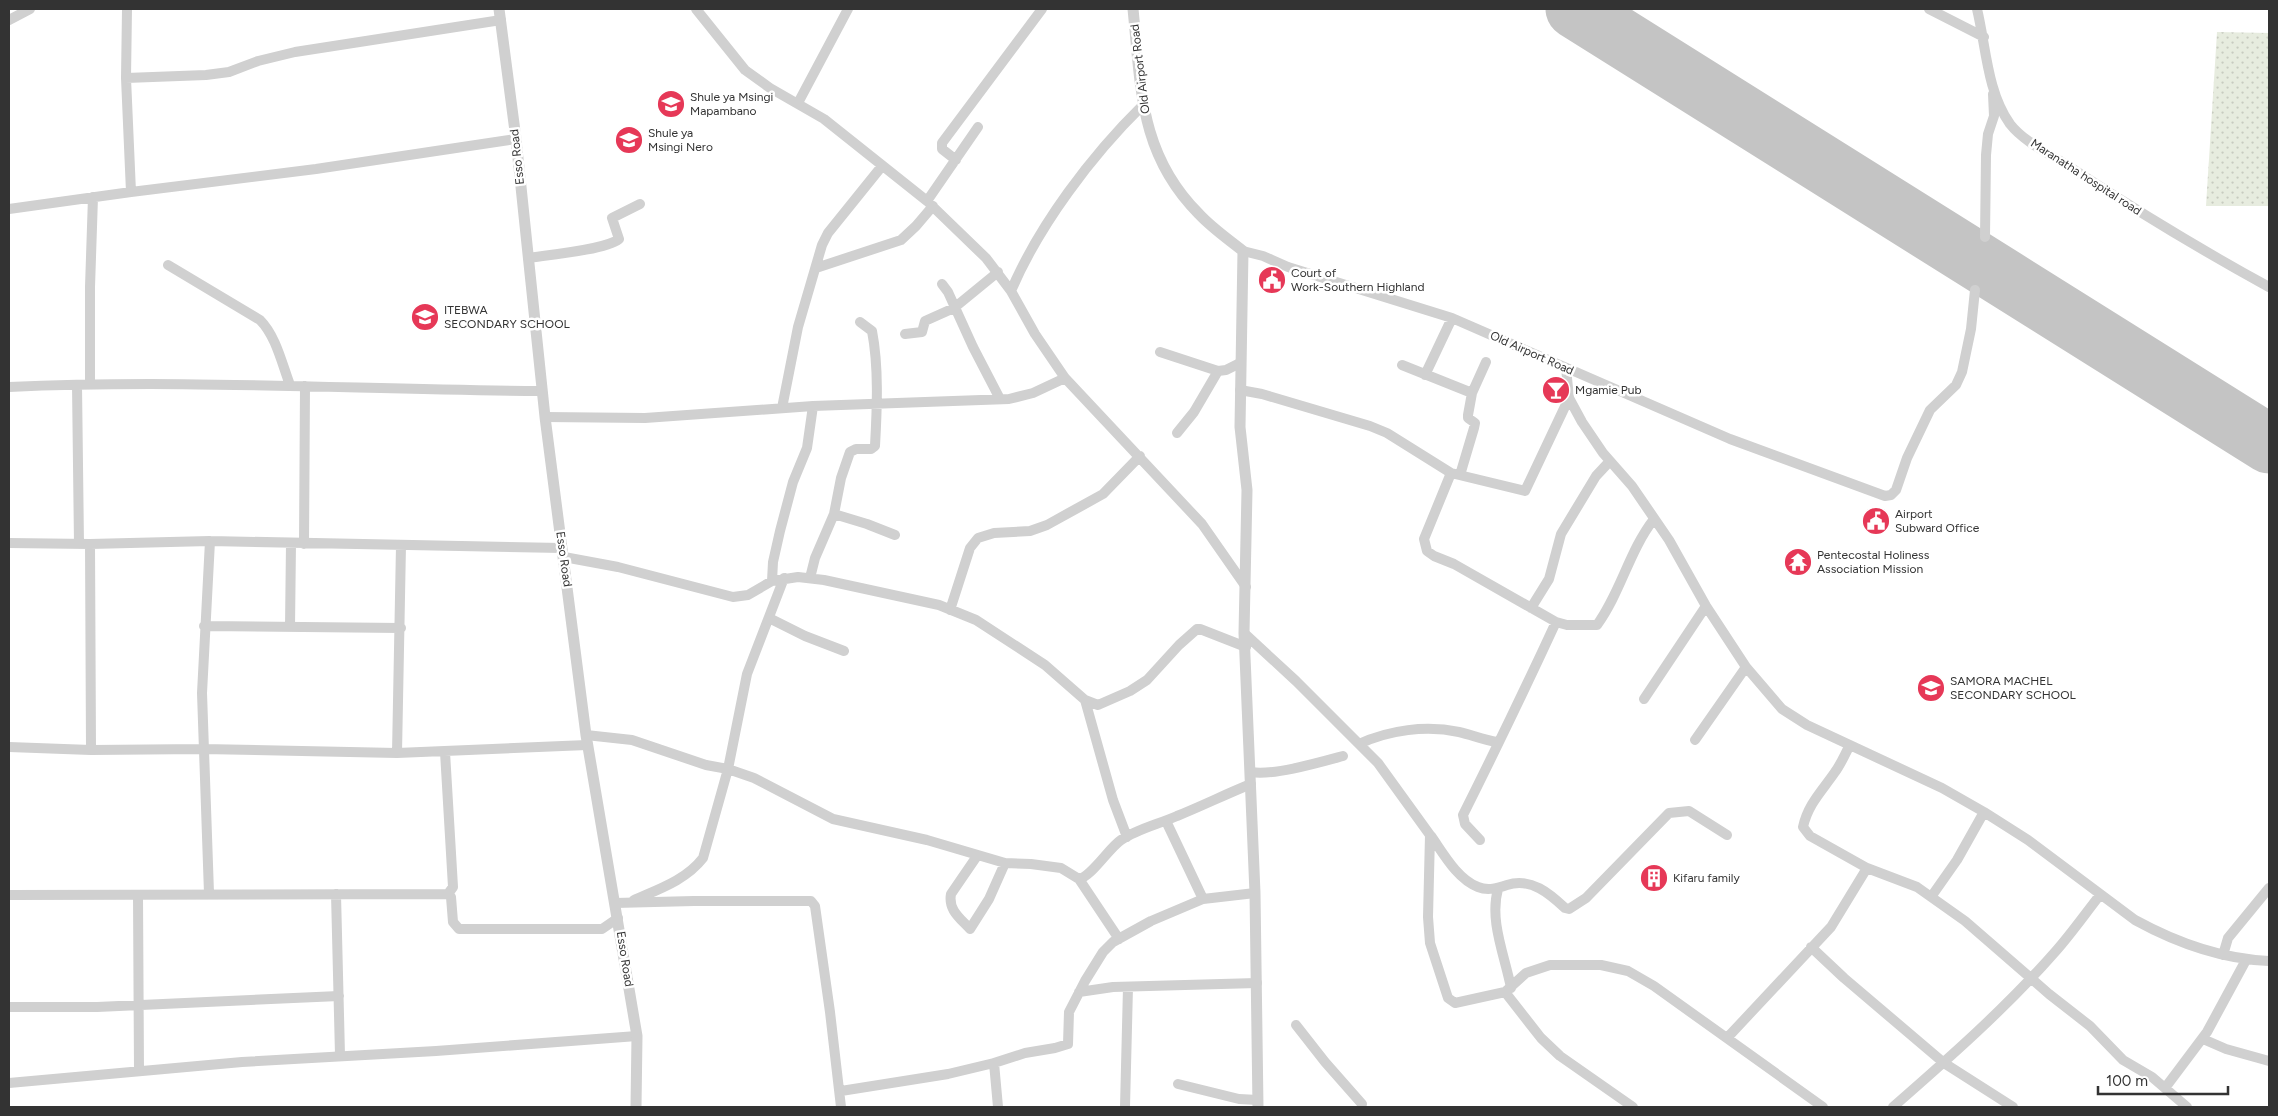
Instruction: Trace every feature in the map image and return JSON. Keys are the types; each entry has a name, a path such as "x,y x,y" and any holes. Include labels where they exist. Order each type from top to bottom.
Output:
{"street":[{"path":"9,20 30,9"},
{"path":"127,9 126,78 130,192"},
{"path":"696,9 745,70 770,88 824,119 956,226 998,272 1035,334 1065,378 1202,524 1246,588"},
{"path":"798,103 848,9"},
{"path":"956,160 942,149 942,143 1042,9"},
{"name":"Old Airport Road","path":"1133,9 1143,106 1153,146 1181,193 1199,214 1243,251 1452,318 1730,439 1875,493 1891,495 1896,490 1906,458 1930,410 1956,386 1962,372 1971,329 1975,290"},
{"path":"1929,9 1984,37"},
{"name":"Maranatha hospital road","path":"1977,9 1984,37 1992,88 2010,124 2023,136 2124,202 2207,254 2269,287"},
{"path":"126,78 206,75 229,72 258,61 295,52 500,14"},
{"name":"Esso Road","path":"500,14 516,139 545,417 586,740 637,1036 636,1107"},
{"path":"1985,237 1986,155 1988,134 1994,116 1992,88"},
{"path":"1011,291 1033,248 1096,156 1143,106"},
{"path":"816,268 901,240 916,226 978,127"},
{"path":"9,209 316,169 516,139"},
{"path":"782,408 798,327 822,244 828,232 882,166"},
{"path":"90,384 90,287 93,197"},
{"path":"528,258 593,248 616,242 619,239 612,218 640,204"},
{"path":"1178,1084 1258,1104 1252,784 1244,633 1248,490 1240,427 1243,251"},
{"path":"168,265 260,320 269,333 290,385"},
{"path":"906,334 922,332 925,321 954,308 998,272"},
{"path":"942,284 948,292 954,308 1000,399"},
{"path":"1425,375 1452,318"},
{"path":"810,578 815,558 834,514 841,478 850,452 856,449 871,449 875,446 877,405 872,331 868,326 860,322"},
{"path":"1160,352 1218,371 1226,370 1240,363"},
{"path":"1486,362 1472,393 1468,418 1475,423 1474,428 1455,474 1424,539 1426,550 1556,622 1566,625 1597,625 1622,582 1645,530 1654,519"},
{"path":"1402,365 1472,393"},
{"path":"1566,368 1569,398 1582,422 1610,461 1632,486 1746,667 1782,709 1807,725 1942,788 1984,812 2034,845 2100,895 2152,929 2201,949 2246,960 2269,961"},
{"path":"1177,433 1194,412 1218,371"},
{"path":"545,417 645,418 813,406 1000,399 1033,392 1065,378"},
{"path":"9,387 77,386 90,384 290,385 404,390 542,391"},
{"path":"77,386 79,544"},
{"path":"304,544 305,386"},
{"path":"1240,390 1262,394 1378,430 1455,474 1525,492 1569,398"},
{"path":"772,580 773,562 780,531 793,482 807,448 813,406"},
{"path":"950,610 970,548 978,538 994,533 1030,532 1048,525 1103,494 1140,456"},
{"path":"1531,608 1549,579 1562,534 1596,476 1610,461"},
{"path":"834,514 867,524 895,536"},
{"path":"9,543 90,544 210,541 563,553 734,598 748,595 772,580 810,578 918,599 976,620 1020,647 1045,665 1085,700 1093,704 1102,704 1136,687 1158,670 1179,645 1197,630 1200,629 1246,647"},
{"path":"209,893 202,693 204,626 210,541"},
{"path":"290,627 291,543"},
{"path":"90,544 91,750"},
{"path":"398,753 401,546"},
{"path":"629,903 682,878 695,869 703,858 728,769 747,674 784,578"},
{"path":"1644,699 1706,606"},
{"path":"769,618 805,636 844,651"},
{"path":"1480,840 1465,824 1463,815 1481,782 1497,742 1556,622"},
{"path":"204,626 401,628"},
{"path":"1244,633 1378,764 1452,867 1469,882 1478,887 1498,889 1509,884 1535,886 1547,892 1569,910 1586,898 1669,813 1689,811 1727,835"},
{"path":"1695,740 1746,667"},
{"path":"1085,700 1113,800 1127,836"},
{"path":"1359,744 1376,736 1394,731 1418,730 1458,732 1497,742"},
{"path":"9,746 91,750 203,749 398,753 445,752 586,740 632,740 706,765 728,769 775,788 833,819 944,844 977,856 1005,863 1060,868 1079,879 1119,939"},
{"path":"1850,745 1835,772 1814,798 1805,815 1803,827 1810,836 1867,868 1917,887 1986,936 2049,994 2090,1026 2123,1060 2141,1070 2187,1107"},
{"path":"445,752 453,887 448,894"},
{"path":"1251,772 1264,774 1343,756"},
{"path":"1079,879 1085,877 1107,852 1127,836 1252,784"},
{"path":"1931,897 1957,860 1984,812"},
{"path":"1166,820 1203,899"},
{"path":"1430,835 1428,917 1430,942 1448,998 1455,1003 1508,990 1526,973 1550,965 1601,965 1628,971 1654,986 1823,1107"},
{"path":"977,856 951,894 950,900 953,910 970,928 990,899 1005,863"},
{"path":"1727,1038 1831,927 1867,868"},
{"path":"2223,955 2228,938 2269,888"},
{"path":"1498,889 1494,903 1496,924 1508,990 1541,1038 1560,1056 1634,1107"},
{"path":"9,895 209,893 448,894"},
{"path":"841,1091 948,1074 1025,1053 1068,1044 1069,1012 1079,992 1107,948 1150,921 1203,899 1255,893"},
{"path":"336,894 340,1055"},
{"path":"448,894 451,898 453,922 459,929 602,929 618,918"},
{"path":"138,895 139,1071"},
{"path":"1893,1107 1944,1063 2031,977 2055,952 2100,895"},
{"path":"615,903 811,901 815,906 841,1091 841,1107"},
{"path":"1812,947 1844,978 1944,1063 2013,1107"},
{"path":"2165,1088 2203,1039 2246,960"},
{"path":"1079,992 1128,987 1257,982"},
{"path":"1125,1107 1128,987"},
{"path":"9,1007 78,1008 339,996"},
{"path":"1296,1025 1362,1106"},
{"path":"9,1083 340,1055 436,1051 637,1036"},
{"path":"2203,1039 2226,1049 2269,1061"},
{"path":"994,1063 998,1107"}],"shaded area":[{"path":"2217,32 2269,33 2269,206 2206,206"}],"runway":[{"path":"1575,9 2269,444"}],"place":[{"name":"Shule ya Msingi Mapambano","path":"671,104"},
{"name":"Shule ya Msingi Nero","path":"629,140"},
{"name":"Court of Work-Southern Highland","path":"1272,280"},
{"name":"ITEBWA SECONDARY SCHOOL","path":"425,317"},
{"name":"Mgamie Pub","path":"1556,390"},
{"name":"Airport Subward Office","path":"1876,521"},
{"name":"Pentecostal Holiness Association Mission","path":"1798,562"},
{"name":"SAMORA MACHEL SECONDARY SCHOOL","path":"1931,688"},
{"name":"Kifaru family","path":"1654,878"}]}
